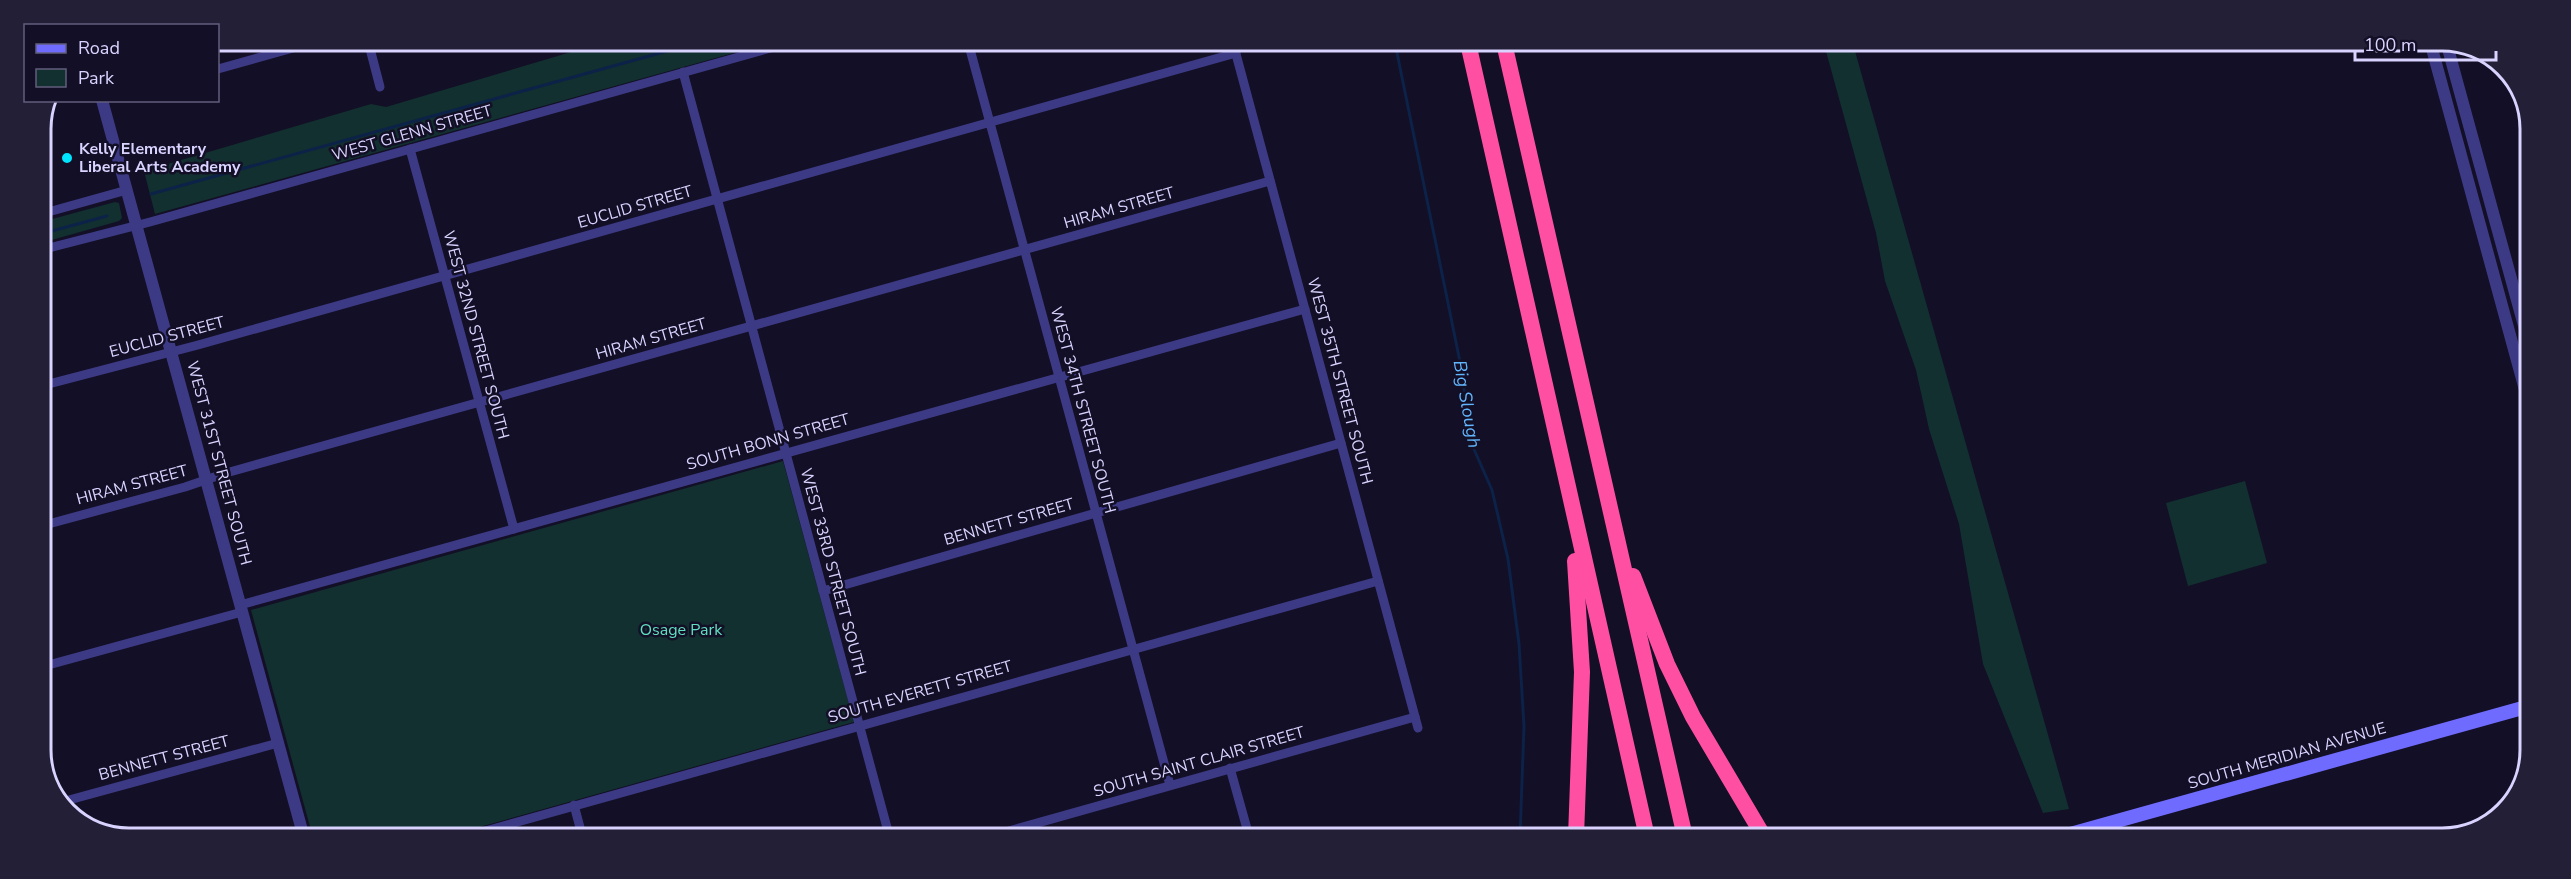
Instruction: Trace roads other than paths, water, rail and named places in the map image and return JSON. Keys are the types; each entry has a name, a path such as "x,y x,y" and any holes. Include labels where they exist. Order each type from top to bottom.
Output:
{"highway":[{"path":"1470,51 1645,828"},
{"path":"1506,51 1683,828"},
{"path":"1567,485 1580,603 1582,672 1576,828"},
{"path":"1610,512 1667,664 1693,717 1759,828"}],"main road":[{"name":"SOUTH MERIDIAN AVENUE","path":"2092,828 2520,709"}],"street":[{"path":"219,69 282,51"},
{"path":"371,51 380,87"},
{"name":"WEST GLENN STREET","path":"51,247 759,51"},
{"name":"WEST 34TH STREET SOUTH","path":"971,51 1170,785"},
{"path":"2433,51 2520,372"},
{"path":"2449,52 2520,311"},
{"name":"EUCLID STREET","path":"51,383 444,276 1236,53"},
{"name":"WEST 35TH STREET SOUTH","path":"1236,53 1418,728"},
{"name":"WEST 33RD STREET SOUTH","path":"683,72 887,828"},
{"name":"WEST 31ST STREET SOUTH","path":"102,102 301,828"},
{"name":"WEST 32ND STREET SOUTH","path":"410,149 514,529"},
{"name":"HIRAM STREET","path":"51,523 1270,181"},
{"path":"51,211 127,190"},
{"name":"SOUTH BONN STREET","path":"51,664 514,529 1305,309"},
{"name":"BENNETT STREET","path":"823,591 1341,443"},
{"name":"SOUTH EVERETT STREET","path":"495,828 859,724 1378,581"},
{"name":"SOUTH SAINT CLAIR STREET","path":"1019,828 1415,717"},
{"name":"BENNETT STREET","path":"69,800 278,743"},
{"path":"1230,768 1247,828"},
{"path":"574,805 580,828"}],"waterway":[{"path":"151,194 667,51"},
{"name":"Big Slough","path":"1397,51 1459,357 1473,447 1492,490 1508,559 1519,644 1524,726 1520,828"},
{"path":"51,231 107,216"}],"place":[{"name":"Kelly Elementary Liberal Arts Academy","path":"67,158"}],"park label":[{"name":"Osage Park","path":"681,630"}]}
